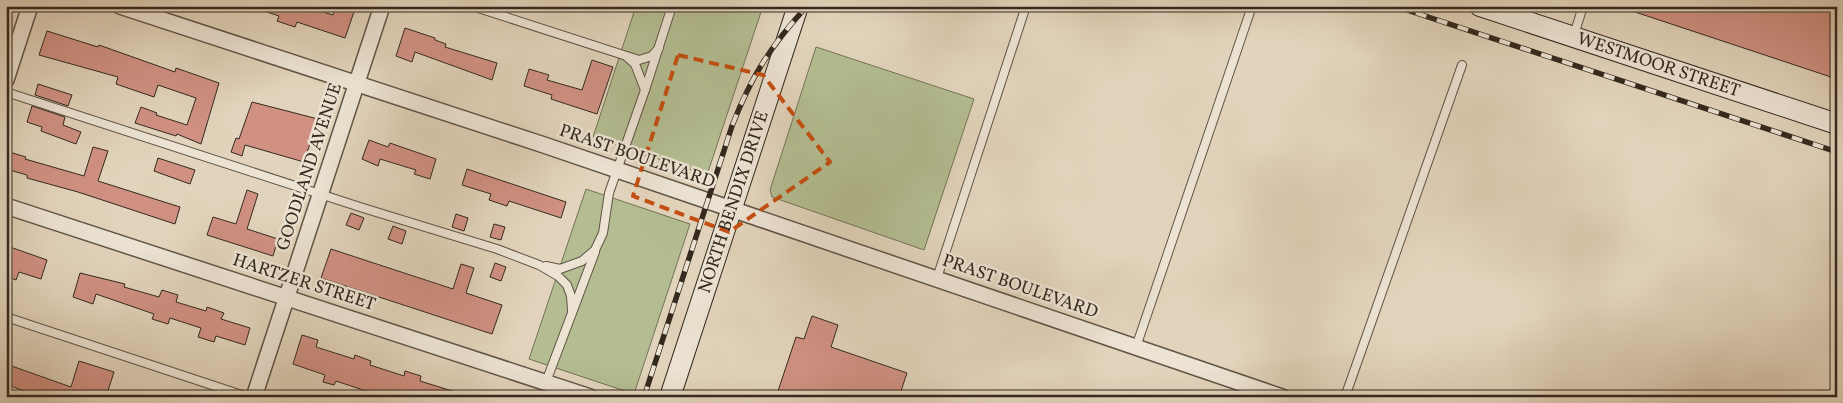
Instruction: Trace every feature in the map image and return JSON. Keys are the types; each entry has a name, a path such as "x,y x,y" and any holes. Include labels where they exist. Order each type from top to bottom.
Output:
{"street":[{"path":"6,80 30,6"},
{"name":"PRAST BOULEVARD","path":"120,6 617,170 1282,397"},
{"name":"GOODLAND AVENUE","path":"254,397 382,6"},
{"name":"NORTH BENDIX DRIVE","path":"670,397 798,6"},
{"name":"WESTMOOR STREET","path":"1480,6 1837,124"},
{"name":"HARTZER STREET","path":"6,206 590,397"}],"lane":[{"path":"472,6 638,60 648,59 660,48"},
{"path":"546,382 603,233 609,193 660,48 672,6"},
{"path":"937,278 1026,6"},
{"path":"1136,347 1252,6"},
{"path":"1573,37 1583,6"},
{"path":"627,57 635,64 645,90"},
{"path":"1345,397 1462,65"},
{"path":"6,92 320,194 497,249 539,265 558,276 567,286 571,296 572,310"},
{"path":"539,265 560,269 569,267 582,262 595,250"},
{"path":"6,317 248,397"}],"highlighted area":[{"path":"678,55 763,75 830,162 729,232 633,196"}],"green space":[{"path":"636,6 744,6 761,12 707,175 593,137"},
{"path":"816,47 974,99 924,250 772,197 770,190"},
{"path":"586,189 690,224 634,394 529,359"}],"building":[{"path":"258,6 303,6 333,15 336,6 356,6 345,38 297,22 295,27 277,21 279,16 258,9"},
{"path":"1623,6 1837,6 1837,79 1623,8"},
{"path":"405,28 435,38 435,40 446,44 445,47 497,63 492,80 415,52 412,62 396,56"},
{"path":"47,31 98,47 99,45 175,72 176,68 219,83 201,144 177,134 176,136 135,123 141,107 157,113 156,115 187,125 196,98 158,85 154,97 116,84 118,77 39,55"},
{"path":"592,60 613,67 597,114 551,99 552,95 524,86 529,69 549,75 547,80 582,90"},
{"path":"38,84 72,95 68,106 35,95"},
{"path":"252,102 318,119 304,162 245,145 242,156 231,152 236,138 239,139"},
{"path":"32,106 65,117 63,125 81,132 76,144 41,131 42,127 27,122"},
{"path":"369,140 388,147 390,143 436,159 430,179 414,174 416,170 380,159 378,166 362,159"},
{"path":"93,147 108,151 98,181 180,207 175,224 78,192 27,178 27,175 6,169 6,151 26,157 25,159 84,176"},
{"path":"158,158 195,170 190,184 154,171"},
{"path":"467,169 566,202 561,218 509,201 507,206 489,200 491,194 462,185"},
{"path":"247,190 258,194 247,229 278,239 273,256 207,235 213,217 236,224"},
{"path":"351,213 364,218 359,230 346,225"},
{"path":"456,214 468,218 464,231 452,227"},
{"path":"494,224 505,227 501,240 490,237"},
{"path":"393,226 406,231 402,244 388,239"},
{"path":"10,247 47,260 41,279 19,272 16,280 6,276 6,257"},
{"path":"331,249 453,289 461,264 474,268 466,293 502,305 492,334 321,278"},
{"path":"495,263 506,267 501,281 490,277"},
{"path":"80,273 125,284 124,287 159,297 162,290 178,295 176,302 206,311 207,307 224,313 221,319 250,328 245,345 216,336 214,342 198,337 201,328 170,318 168,324 152,319 154,314 96,294 93,304 73,297"},
{"path":"812,316 838,325 831,347 907,373 899,397 776,397 796,337 804,339"},
{"path":"302,335 318,340 316,347 354,359 355,355 371,361 370,365 404,376 405,371 421,376 420,381 462,394 461,397 367,397 369,392 336,381 334,385 323,382 325,375 293,364"},
{"path":"79,361 114,372 106,397 39,397 6,384 6,364 71,387"}],"railway":[{"path":"644,397 739,108 763,62 782,35 807,6"},
{"path":"1395,6 1837,152"}]}
